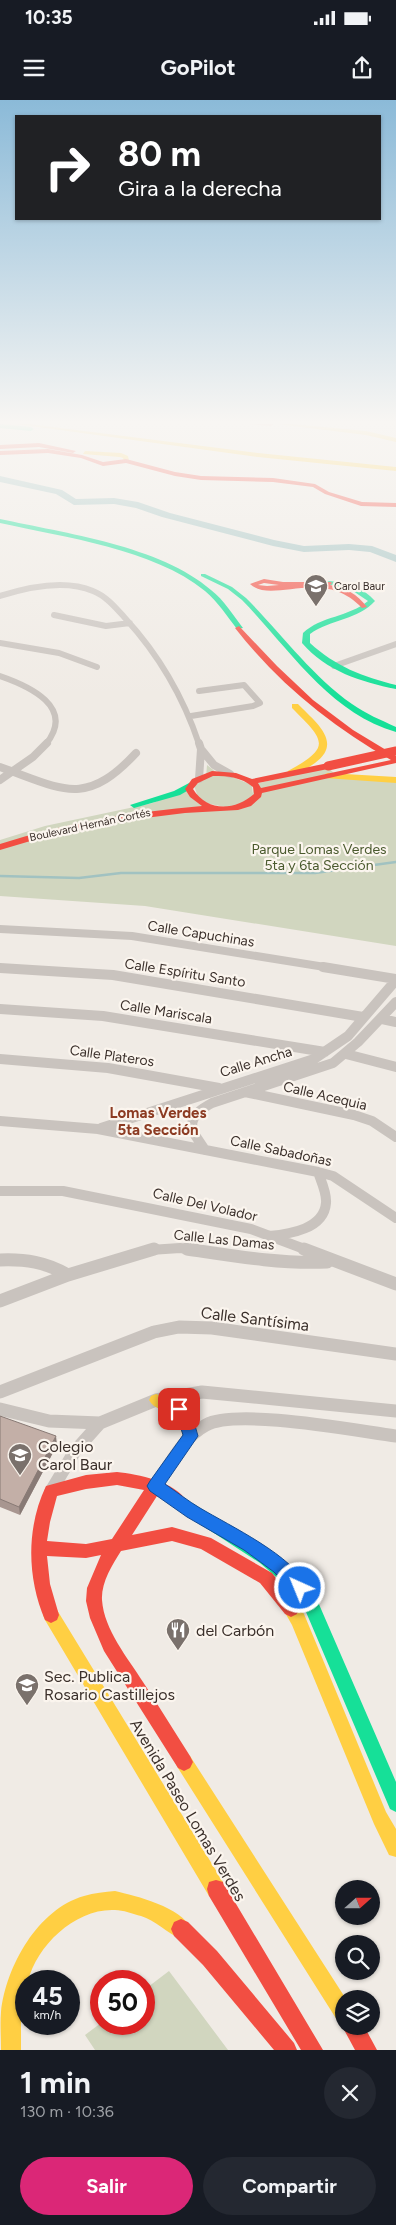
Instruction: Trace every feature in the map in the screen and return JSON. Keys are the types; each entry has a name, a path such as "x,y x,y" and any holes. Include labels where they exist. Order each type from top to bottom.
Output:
{"main road":[{"path":"6,521 154,555 230,588 259,614 317,678 348,706 377,723 396,730"},
{"path":"90,540 146,557 180,571 205,587 303,698 344,729 396,760"},
{"path":"146,557 185,580 202,593 211,602 261,671"},
{"path":"203,575 224,592 257,629"},
{"path":"364,607 358,596 336,587 266,589 258,588 253,584 258,581 281,584 339,584 352,587 367,594 372,601 364,607 352,616 313,626 307,633 306,643 338,668 365,679 396,687"},
{"path":"282,658 306,686 329,706 396,750"},
{"path":"256,786 291,773 315,761 327,743 323,734 315,725 288,700"},
{"path":"331,772 396,750"},
{"path":"230,774 256,786 396,760"},
{"path":"291,773 331,772 396,780"},
{"name":"Boulevard Hernán Cortés","path":"0,836 42,824 152,801 177,793 212,774 230,774"},
{"path":"195,782 189,793 194,800 212,808"},
{"name":"Boulevard Hernán Cortés","path":"0,847 50,832 144,813 212,808 229,809 245,806 256,799 256,786"},
{"path":"156,1400 179,1409 185,1416 190,1436"},
{"path":"51,1491 104,1478 122,1478 155,1486 193,1512 249,1544 280,1567 300,1588 312,1607 396,1803"},
{"name":"Avenida Paseo Lomas Verdes","path":"155,1486 115,1546 98,1577 94,1600 98,1620 110,1645 335,1999"},
{"name":"Avenida Paseo Lomas Verdes","path":"51,1491 40,1524 38,1548 38,1570 42,1593 50,1614 313,2050"},
{"path":"38,1548 72,1552 115,1546 172,1534 205,1543 266,1578 284,1598 298,1620 380,1818 396,1848"},
{"path":"11,2050 6,2024 7,2000 16,1962 33,1936 54,1918 78,1905 101,1900 145,1906 176,1924 204,1952 286,2050"},
{"path":"358,2035 367,2050"}],"street":[{"path":"0,596 38,588 62,586 81,587 95,592 130,623 156,653 175,682 190,716 201,749 210,762 230,774"},
{"path":"54,615 106,626 130,623"},
{"path":"0,642 58,653 97,667"},
{"path":"338,668 354,664 359,658 396,644"},
{"path":"0,676 31,688 44,696 56,719 54,732 48,742 0,780"},
{"path":"190,716 260,703 244,685 199,691"},
{"path":"195,782 202,772 201,749"},
{"path":"0,767 68,790 83,790 93,788 108,781 136,753"},
{"path":"201,762 210,762"},
{"name":"Calle Capuchinas","path":"0,929 132,936 396,979"},
{"name":"Calle Espíritu Santo","path":"0,968 113,975 364,1017"},
{"name":"Calle Ancha","path":"98,1129 314,1059 348,1036 396,979"},
{"name":"Calle Ancha","path":"205,1150 191,1131 191,1120 198,1110 212,1103 332,1063 346,1054 382,1019 396,1002"},
{"name":"Calle Mariscala","path":"0,1009 102,1016 325,1052"},
{"path":"382,1019 396,1022"},
{"path":"346,1054 396,1067"},
{"name":"Calle Plateros","path":"0,1059 108,1068 220,1088"},
{"name":"Calle Acequia","path":"244,1092 354,1115 372,1122 396,1137"},
{"name":"Calle Sabadoñas","path":"0,1121 98,1129 318,1172 333,1176 396,1218"},
{"path":"269,1236 296,1231 312,1225 322,1216 326,1204 318,1172"},
{"name":"Calle Del Volador","path":"0,1191 63,1190 209,1219 251,1229 333,1262 396,1284"},
{"name":"Calle Las Damas","path":"0,1301 68,1275 154,1249 180,1248 260,1260 299,1263 333,1262"},
{"path":"0,1260 18,1259 42,1262 56,1267 68,1275"},
{"name":"Calle Santísima","path":"0,1392 154,1332 179,1327 212,1328 396,1354"},
{"name":"Avenida Paseo Lomas Verdes","path":"51,1491 75,1451 100,1423 156,1400 202,1392 396,1411"},
{"path":"0,1409 26,1418 59,1424 100,1423"},
{"path":"190,1436 208,1424 226,1418 254,1418 396,1436"},
{"name":"Avenida Paseo Lomas Verdes","path":"155,1486 190,1436"}],"green space":[{"path":"207,765 221,776 230,776 252,785 253,798 230,808 200,802 194,786 206,778"},
{"name":"Parque Lomas Verdes 5ta y 6ta Sección","path":"327,767 334,773 328,777 396,780 396,946 145,906 0,896 0,840 45,826 153,803 189,787 212,809 250,804 255,784"},
{"path":"169,1971 228,2050 95,2050 85,2035 90,2031 90,2035 155,2035 155,1982"}],"building":[{"name":"Colegio Carol Baur","path":"0,1416 56,1436 19,1507 0,1499"}],"waterway":[{"path":"166,515 273,543 304,549 349,547 372,549 396,559"},
{"path":"0,876 79,878 121,873 315,873 396,862"}],"traffic: fast":[{"path":"0,521 106,545 160,563 184,574 209,591 239,628"},
{"path":"203,575 230,588 244,599 312,673 349,706 371,719 396,730"},
{"path":"329,583 341,584 352,588 372,601 357,612 323,624 307,633 306,643 336,667 359,677 396,687"},
{"path":"134,805 177,793 191,785"},
{"path":"179,1502 274,1564 288,1577 312,1607 396,1803"}],"traffic: slow":[{"path":"291,773 307,765 317,757 323,750 324,743 315,727 295,706"},
{"path":"328,776 396,780"},
{"path":"156,1400 179,1413 188,1428 190,1436"},
{"path":"291,1609 298,1620 380,1818 396,1848"},
{"path":"51,1615 216,1889"},
{"path":"184,1762 335,1999"},
{"path":"11,2050 11,2011 20,1975 36,1944 58,1920 84,1905 115,1900 147,1908 181,1929"}],"traffic: jam":[{"path":"329,583 283,584 264,581 253,584 260,588 304,585 337,588 347,592 364,607"},
{"path":"239,628 274,668 310,702 350,732 396,759"},
{"path":"328,766 396,751"},
{"path":"259,791 396,761"},
{"path":"253,781 328,766"},
{"path":"212,774 230,774 247,779 257,786 258,795 248,804 238,808 222,809 206,805 193,796 189,789 195,781 212,774"},
{"path":"0,847 52,831 105,820 212,808"},
{"path":"51,1615 42,1584 39,1553 42,1522 51,1491 86,1482 117,1478 148,1484 179,1502"},
{"path":"155,1486 108,1558 95,1588 94,1601 98,1618 110,1645 184,1762"},
{"path":"38,1548 86,1551 172,1534 205,1543 266,1578 291,1609"},
{"path":"216,1889 313,2050"},
{"path":"181,1929 210,1958 287,2050"},
{"path":"358,2035 367,2050"}],"place":[{"name":"Carol Baur","path":"316,607"},
{"name":"Colegio Carol Baur","path":"20,1476"},
{"name":"del Carbón","path":"178,1651"},
{"name":"Sec. Publica Rosario Castillejos","path":"27,1706"}],"district":[{"name":"Lomas Verdes 5ta Sección","path":"158,1122"}],"route":[{"path":"179,1409 185,1416 190,1436 155,1486 193,1512 249,1544 280,1567 300,1588"}]}
